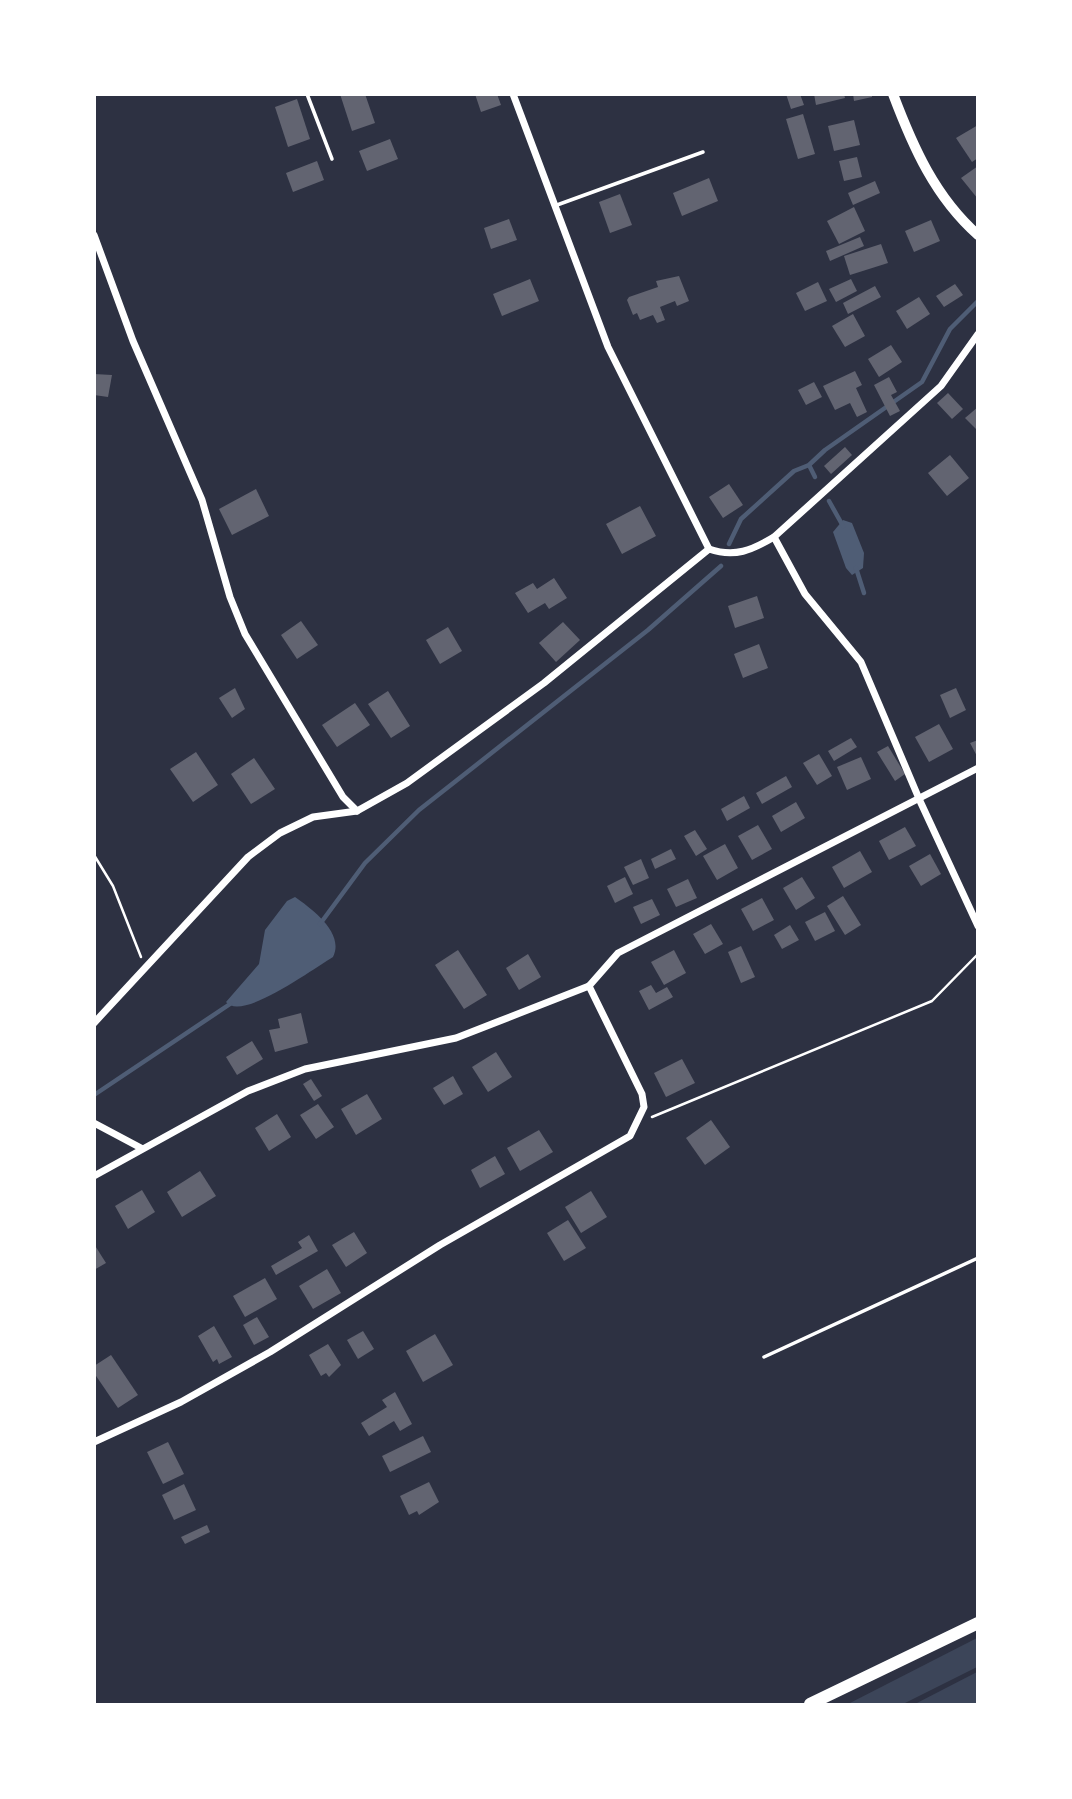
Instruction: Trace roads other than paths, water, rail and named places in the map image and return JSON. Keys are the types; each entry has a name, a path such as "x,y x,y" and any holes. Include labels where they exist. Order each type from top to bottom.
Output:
{"highway":[{"path":"810,1704 978,1623"}],"main road":[{"path":"893,94 920,159 939,193 956,216 978,235"}],"street":[{"path":"513,94 608,347 709,549 729,554 743,553 774,537 941,386 978,334"},
{"path":"94,235 133,341 202,500 230,597 245,634 344,797 357,811"},
{"path":"774,537 805,594 862,662 920,801 978,926"},
{"path":"94,1023 248,857 280,833 313,817 357,811 407,783 544,682 709,549"},
{"path":"94,1176 248,1091 305,1069 456,1038 589,986 618,953 920,801 978,768"},
{"path":"94,1442 181,1402 270,1352 440,1245 631,1136 643,1107 642,1094 589,986"},
{"path":"94,1123 141,1148"}],"lane":[{"path":"307,94 332,159"},
{"path":"555,206 703,152"},
{"path":"764,1357 978,1258"}],"waterway":[{"path":"729,544 741,519 794,471 809,465 825,450 922,382 950,329 978,301"},
{"path":"809,465 815,477"},
{"path":"829,501 843,526"},
{"path":"320,924 365,863 419,810 648,630 721,566"},
{"path":"856,568 864,593"},
{"path":"94,1095 230,1004"}]}
